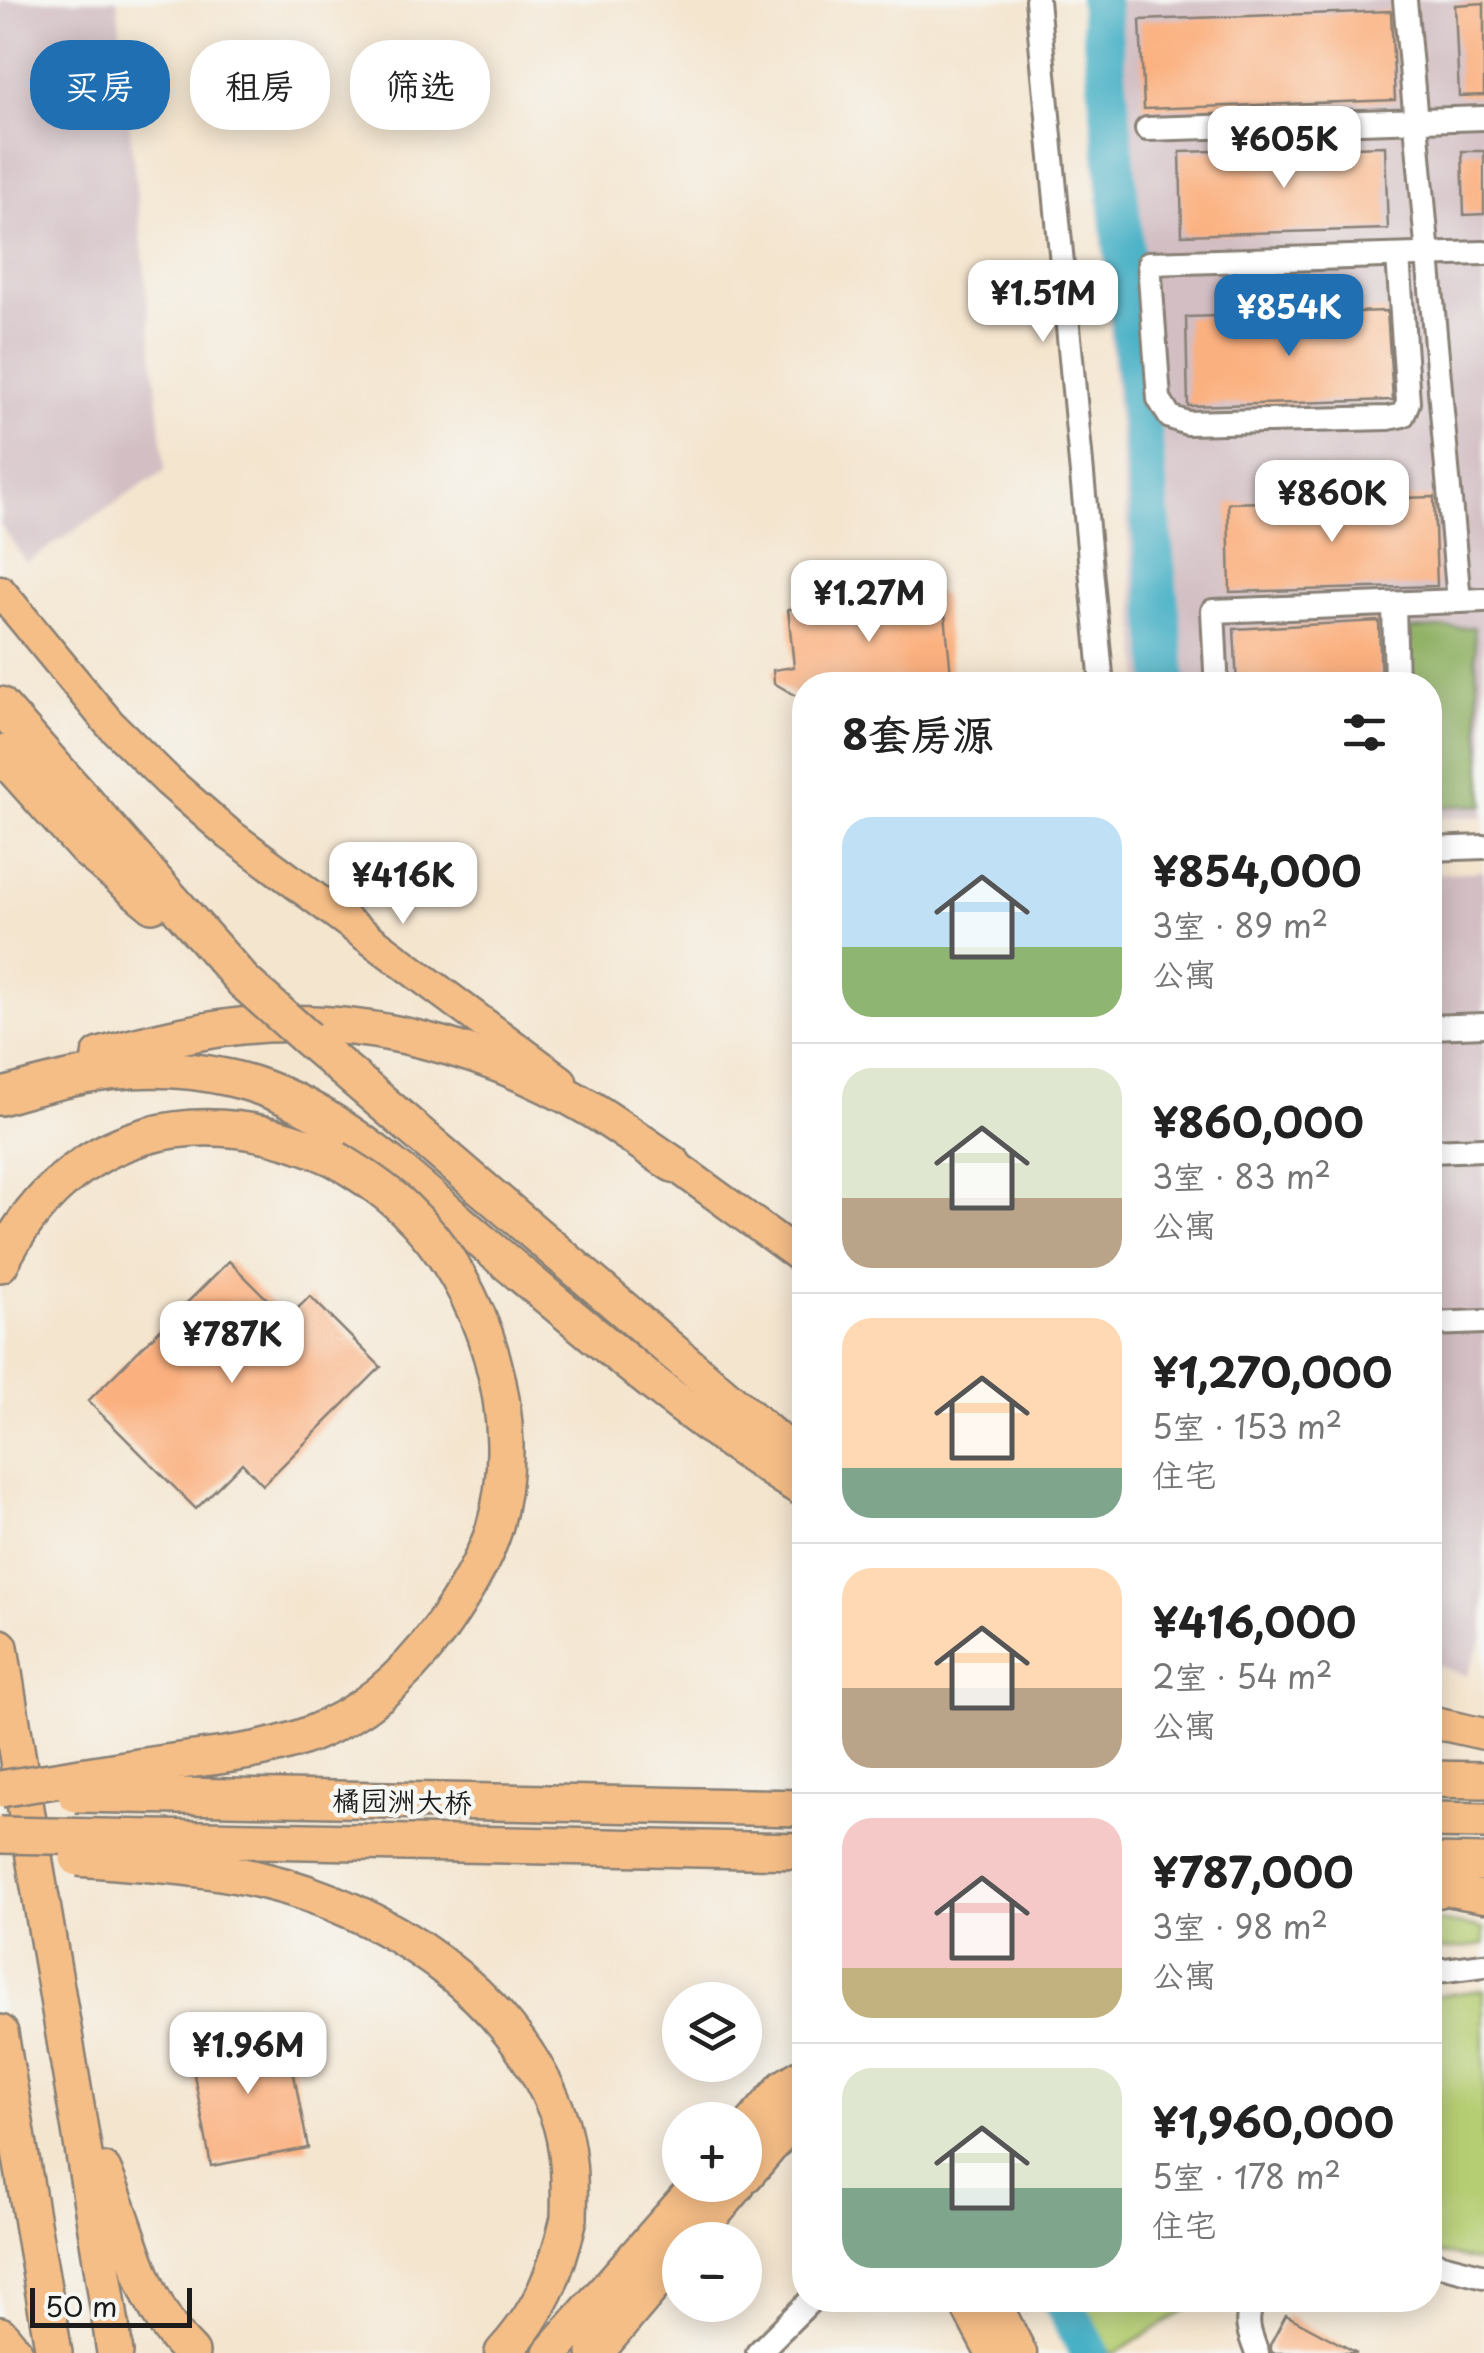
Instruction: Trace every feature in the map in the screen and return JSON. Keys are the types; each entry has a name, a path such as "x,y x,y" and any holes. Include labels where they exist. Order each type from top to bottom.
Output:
{"highway":[{"path":"0,704 244,982"},
{"path":"0,753 86,849 792,1453"},
{"path":"0,1087 167,1038 242,1026 358,1027 433,1042 528,1077 591,1109 673,1164"},
{"path":"0,1097 90,1072 124,1068 198,1072 278,1093 323,1115 389,1164 706,1425 792,1481"},
{"path":"0,1264 30,1213 52,1189 96,1158 150,1134 204,1128 253,1130 299,1142 377,1184 407,1210 454,1271 482,1330 498,1390 505,1460 494,1528 482,1560 442,1628 422,1653 367,1705 282,1746 0,1791"},
{"path":"0,1647 115,2353"},
{"path":"1442,1780 1484,1782"},
{"name":"橘园洲大桥","path":"0,1791 792,1808"},
{"path":"1442,1820 1484,1821"},
{"path":"0,1837 72,1858 201,1869 258,1879 327,1900 401,1936 470,1990 517,2042 539,2076 558,2114 566,2146 568,2218 562,2252 537,2312 503,2353"},
{"name":"橘园洲大桥","path":"0,1837 792,1851"},
{"path":"1442,1879 1484,1864"},
{"path":"0,2033 54,2353"},
{"path":"762,2113 792,2083"},
{"path":"0,2095 39,2256"},
{"path":"77,2106 141,2277 154,2305 191,2353"},
{"path":"762,2156 792,2120"},
{"path":"552,2353 684,2202"},
{"path":"706,2222 723,2202"},
{"path":"596,2353 662,2274"},
{"path":"0,2335 15,2353"}],"main road":[{"path":"0,591 109,723 229,834 792,1251"},
{"path":"1442,1725 1484,1734"},
{"path":"1442,1790 1484,1782"},
{"path":"1442,1884 1484,1896"},
{"path":"969,2312 991,2353"},
{"path":"1000,2312 1021,2353"}],"street":[{"path":"1037,0 1101,672"},
{"path":"1405,0 1459,601"},
{"path":"1147,129 1484,118"},
{"path":"1398,256 1408,402 1402,415 1187,423 1166,412 1159,399 1149,262 1484,253"},
{"path":"1216,671 1213,611 1484,600"},
{"path":"1394,604 1396,672"},
{"path":"1442,849 1484,848"},
{"path":"1442,1027 1484,1025"},
{"path":"1442,1151 1484,1149"},
{"path":"1442,1324 1484,1322"},
{"path":"1442,1970 1484,1965"},
{"path":"1442,2265 1484,2276"},
{"path":"758,2353 799,2312"},
{"path":"1248,2312 1248,2332 1257,2353"}],"shaded area":[{"path":"0,0 117,0 121,40 30,40 30,130 130,130 165,470 26,563 0,524"},
{"path":"1080,0 1484,0 1484,816 1442,818 1442,672 1140,672"},
{"path":"1484,871 1484,1634 1467,1676 1442,1667 1442,873"}],"green space":[{"path":"1474,627 1484,805 1442,807 1442,672 1410,672 1409,629"},
{"path":"1442,1922 1484,1928 1484,1945 1442,1950"},
{"path":"1484,1990 1484,2263 1442,2254 1442,1995"},
{"path":"1088,2312 1183,2312 1116,2353 1110,2353"}],"building":[{"path":"1484,3 1484,95 1459,96 1455,5"},
{"path":"1391,11 1395,100 1144,109 1140,20"},
{"path":"1385,146 1388,229 1182,235 1180,152"},
{"path":"1462,151 1484,151 1484,214 1464,215"},
{"path":"1387,311 1393,400 1188,406 1186,317"},
{"path":"1434,497 1437,586 1230,592 1228,503"},
{"path":"943,594 951,672 792,672 792,693 774,683 773,670 794,667 788,609"},
{"path":"1379,621 1381,672 1236,672 1234,629"},
{"path":"229,1261 287,1319 310,1296 381,1367 263,1485 242,1463 196,1509 88,1401"},
{"path":"285,2028 308,2148 211,2166 189,2047"},
{"path":"1286,2315 1357,2353 1272,2353 1270,2345"}],"waterway":[{"path":"1099,0 1166,672"},
{"path":"1068,2312 1090,2353"}]}
